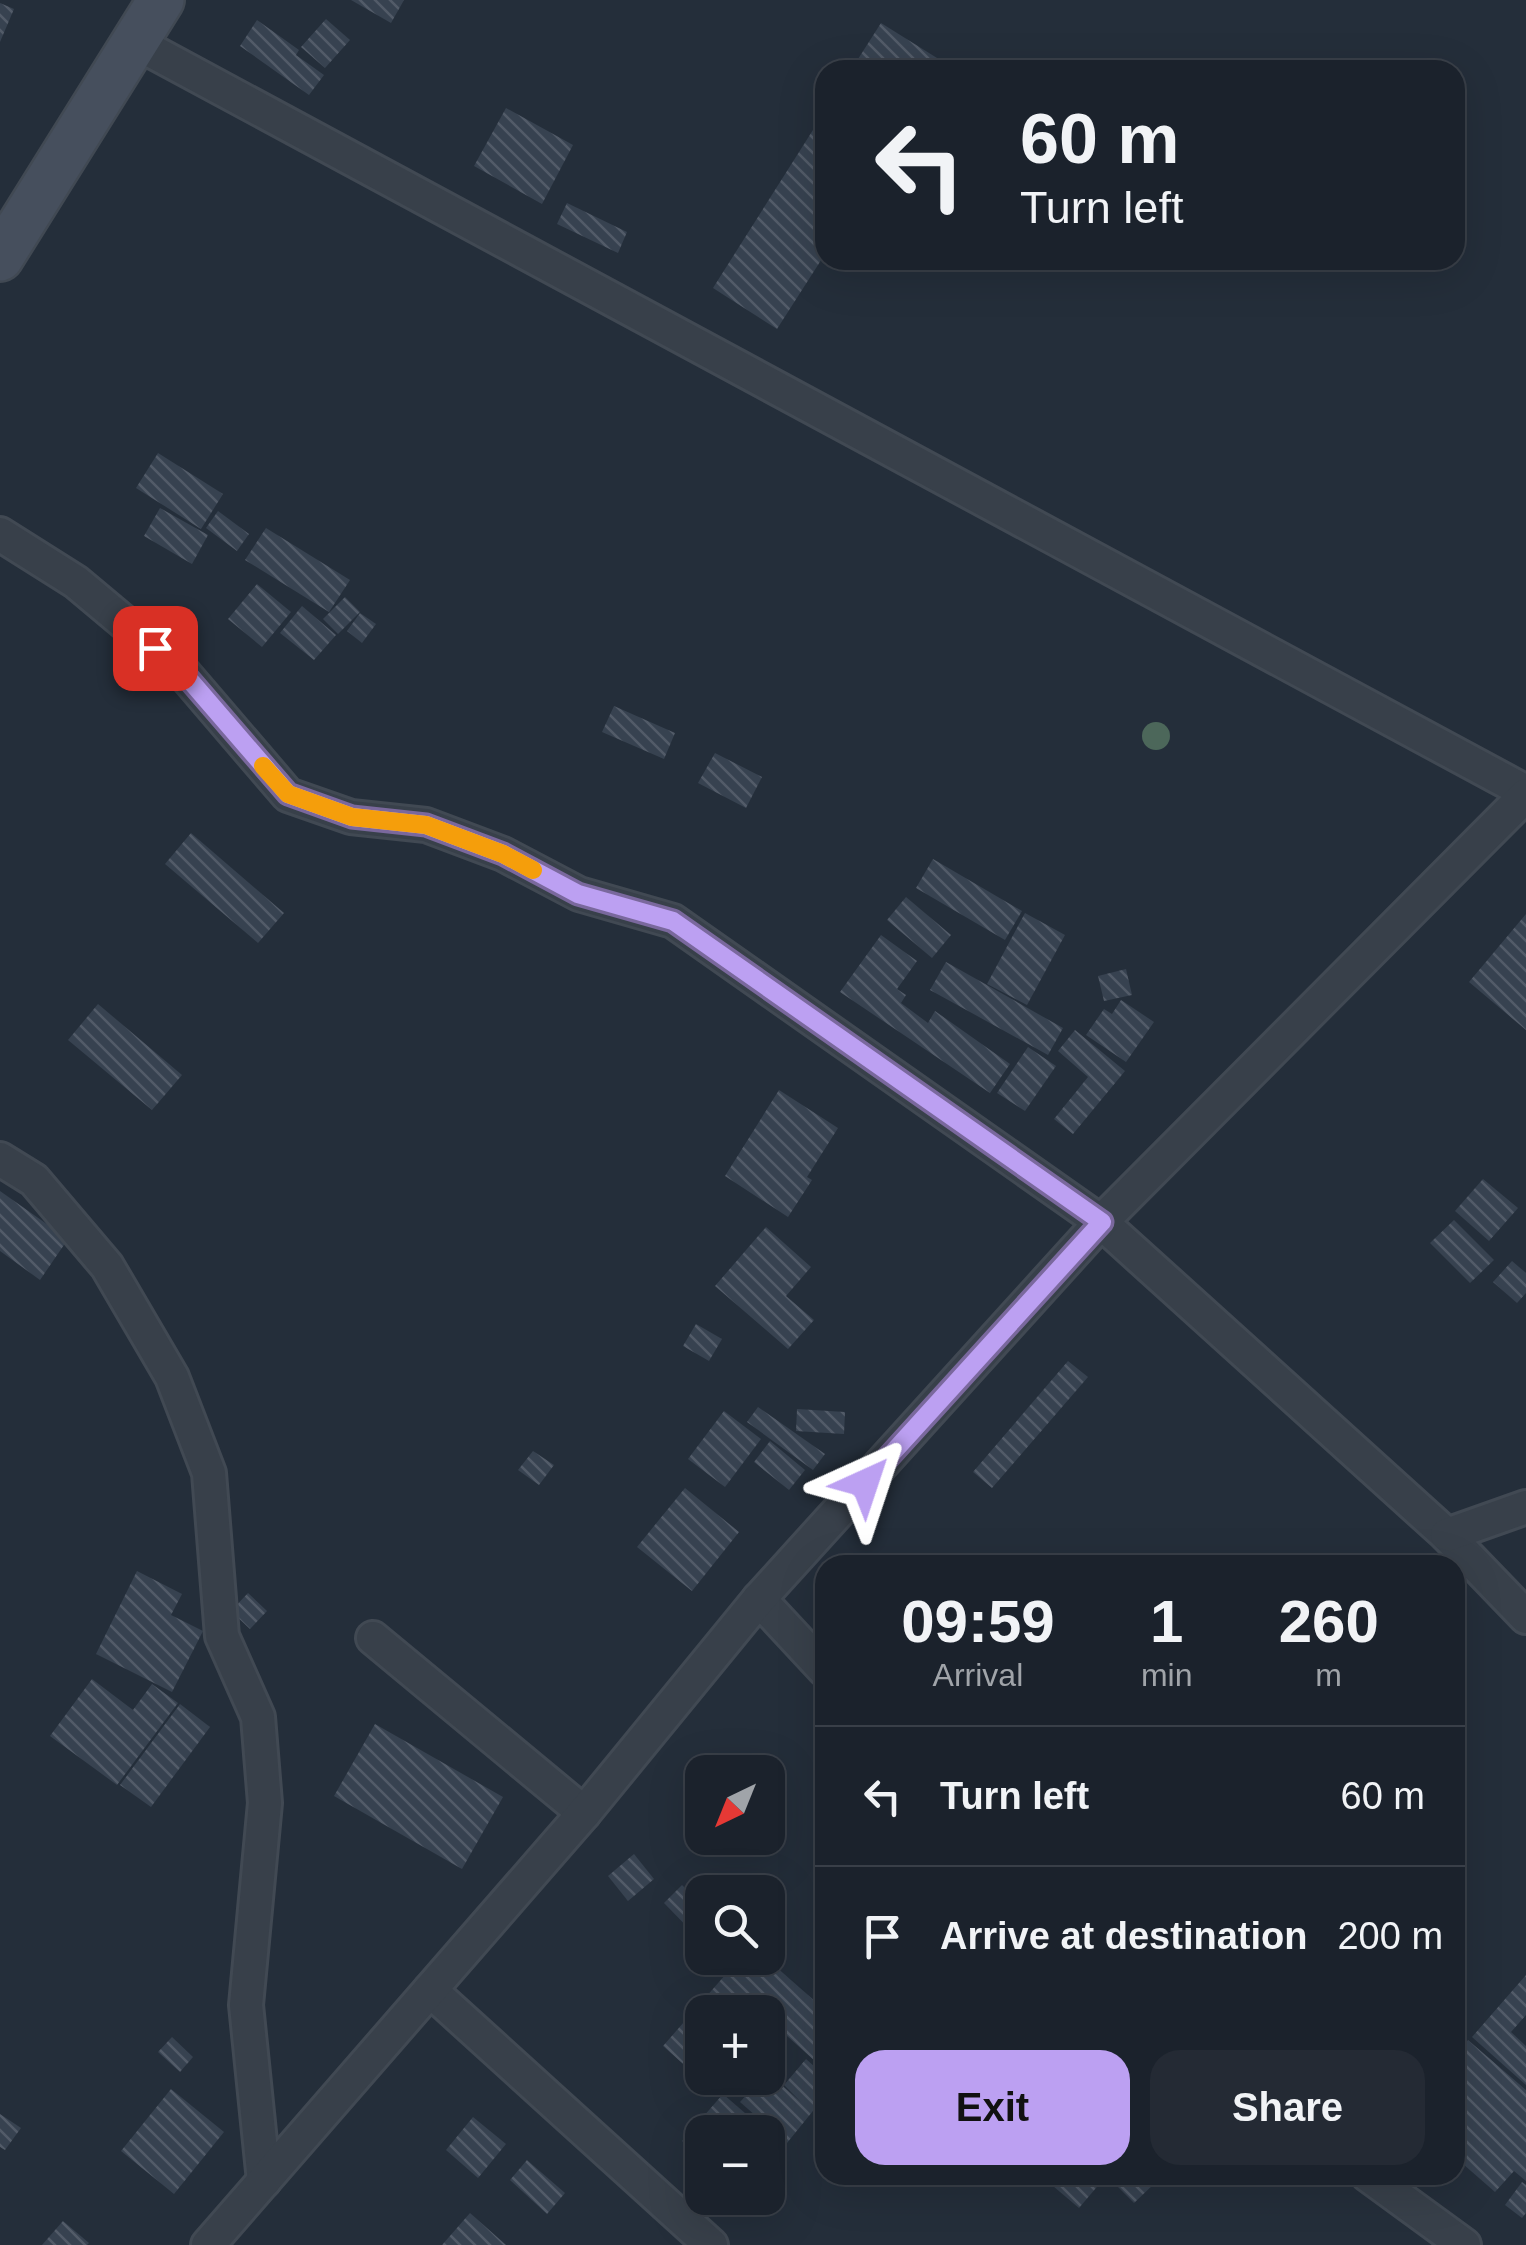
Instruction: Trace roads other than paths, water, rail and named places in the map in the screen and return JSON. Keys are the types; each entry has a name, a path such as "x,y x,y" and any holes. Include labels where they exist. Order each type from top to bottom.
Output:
{"street":[{"path":"0,258 161,0"},
{"path":"134,42 1526,794 1102,1222 760,1599 584,1813 208,2245"},
{"path":"0,534 76,582 181,670 288,794 352,817 426,825 503,854 578,894 673,921 1102,1222 1447,1535 1526,1618"},
{"path":"0,1159 34,1180 107,1266 172,1377 209,1473 222,1636 258,1717 264,1803 246,2005 264,2181"},
{"path":"1447,1535 1526,1507"},
{"path":"760,1599 815,1659"},
{"path":"373,1638 584,1813"},
{"path":"430,1990 711,2245"},
{"path":"1382,2185 1464,2245"}]}
